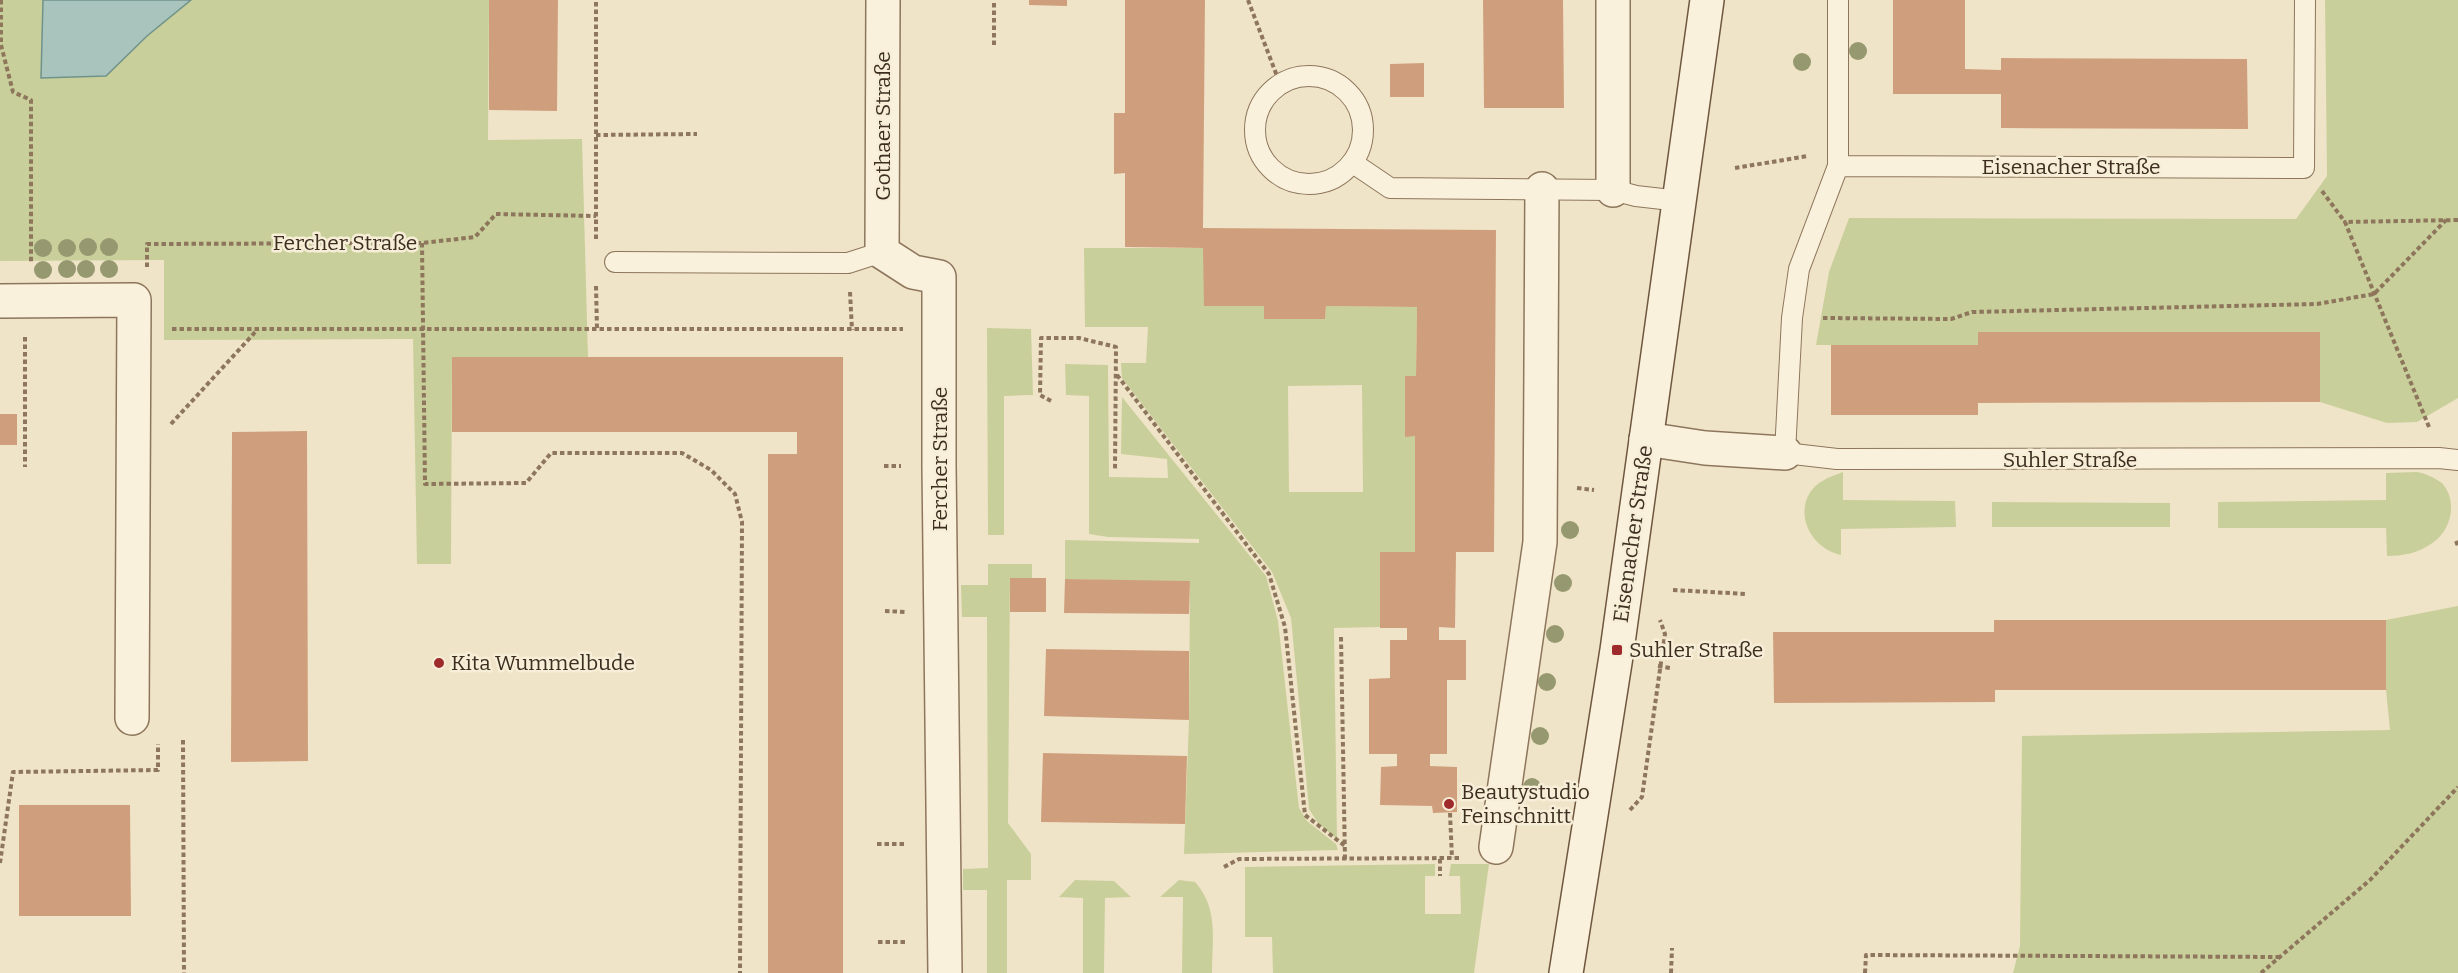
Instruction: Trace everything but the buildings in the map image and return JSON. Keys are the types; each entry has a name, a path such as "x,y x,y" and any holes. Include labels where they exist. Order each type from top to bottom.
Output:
{"street":[{"name":"Gothaer Straße","path":"882,252 883,0"},
{"path":"1613,0 1613,190"},
{"name":"Eisenacher Straße","path":"1566,973 1617,650 1707,0"},
{"path":"1497,847 1540,542 1542,189"},
{"name":"Fercher Straße","path":"882,252 913,272 939,277 945,973"},
{"path":"19,301 134,314 132,718"},
{"name":"Suhler Straße","path":"1646,439 1705,448 1785,453"}],"lane":[{"path":"1785,453 1792,318 1799,269 1838,158 1838,0"},
{"path":"2304,168 2305,0"},
{"path":"1302,75 1320,76 1337,83 1351,95 1360,111 1364,129 1361,147 1353,163 1339,175 1323,183 1305,184 1288,180 1273,171 1262,157 1256,141 1255,123 1260,105 1270,91 1280,84 1302,75"},
{"name":"Eisenacher Straße","path":"1838,158 2304,168"},
{"path":"1353,163 1390,188 1613,190 1636,196 1680,201"},
{"path":"615,261 848,263 882,252"},
{"name":"Suhler Straße","path":"1785,453 1837,459 2439,458 2458,460"}],"path":[{"path":"1,0 1,45 13,92 31,100 19,301 25,467"},
{"path":"596,250 597,0"},
{"path":"994,0 994,45"},
{"path":"1248,0 1280,84"},
{"path":"596,135 697,134"},
{"path":"1735,168 1838,158"},
{"path":"2304,168 2345,222 2426,420"},
{"name":"Fercher Straße","path":"134,314 148,291 147,244 422,243 475,237 496,214 596,216"},
{"path":"1792,318 1951,319 1972,312 2317,304 2374,294 2446,220"},
{"path":"2345,222 2458,220"},
{"path":"422,243 425,484 526,483 551,453 682,453 711,470 735,495 742,522 740,973"},
{"path":"596,284 597,329"},
{"path":"134,314 258,329 883,330 940,328"},
{"path":"133,431 160,431 173,423 258,329"},
{"path":"1051,401 1040,395 1041,338 1079,338 1116,347 1115,471"},
{"path":"1117,375 1269,574 1285,627 1305,815 1345,846"},
{"path":"1673,590 1747,594"},
{"path":"1341,637 1345,860"},
{"path":"183,740 184,973"},
{"path":"0,863 13,772 158,770"},
{"path":"2260,973 2282,957 2370,880 2458,787"},
{"path":"1450,813 1452,858"},
{"path":"878,844 900,844"},
{"path":"1224,867 1239,859 1463,858"},
{"path":"1440,859 1440,876"},
{"path":"878,942 902,942"},
{"path":"1671,973 1672,948"},
{"path":"1865,973 1866,956 2282,957"}],"green space":[{"path":"0,0 43,0 41,78 106,76 147,36 191,0 489,0 488,140 582,139 588,357 452,357 451,564 417,564 413,339 164,340 164,260 0,261"},
{"path":"2325,0 2458,0 2458,398 2417,422 2387,423 2320,402 2320,332 1978,332 1978,345 1816,345 1829,272 1849,218 2296,219 2327,176"},
{"path":"1084,248 1203,248 1264,306 1264,319 1325,319 1326,306 1417,307 1416,376 1405,377 1405,436 1415,436 1415,552 1380,552 1380,627 1334,628 1337,839 1318,823 1309,809 1291,618 1272,572 1122,378 1121,363 1146,363 1148,327 1085,327","holes":["1362,385 1363,492 1289,492 1288,386"]},
{"path":"987,328 1031,329 1033,395 1004,396 1004,535 988,535"},
{"path":"1065,364 1108,365 1109,477 1168,478 1167,459 1121,454 1122,397 1266,576 1278,621 1299,808 1307,821 1336,844 1338,850 1184,854 1189,720 1190,582 1065,579 1065,540 1199,543 1199,539 1108,537 1089,534 1089,396 1066,395"},
{"path":"1843,472 1843,500 1955,501 1956,527 1841,529 1841,555 1832,552 1816,541 1811,533 1807,525 1805,506 1814,487"},
{"path":"2417,472 2431,476 2442,483 2450,498 2451,507 2444,532 2421,550 2387,556 2386,528 2218,528 2218,502 2386,500 2386,473"},
{"path":"1992,502 2170,503 2170,527 1992,527"},
{"path":"988,564 1032,564 1032,578 1010,578 1008,823 1031,854 1031,880 1007,880 1007,973 987,973 987,890 963,890 963,869 988,868 987,617 962,617 961,585 988,585"},
{"path":"2458,606 2458,973 2013,973 2020,946 2022,736 2390,730 2386,690 2386,620"},
{"path":"1435,864 1435,876 1425,876 1425,914 1461,914 1460,876 1449,876 1451,864 1489,864 1474,973 1273,973 1272,937 1245,937 1245,867"},
{"path":"1075,880 1114,881 1131,897 1105,898 1104,973 1083,973 1083,898 1059,897"},
{"path":"1179,880 1195,882 1208,903 1213,936 1212,973 1182,973 1183,897 1160,897"}],"water":[{"path":"43,0 191,0 147,36 106,76 41,78"}],"place":[{"name":"Suhler Straße","path":"1617,650"},
{"name":"Kita Wummelbude","path":"439,663"},
{"name":"Beautystudio Feinschnitt","path":"1449,804"}]}
